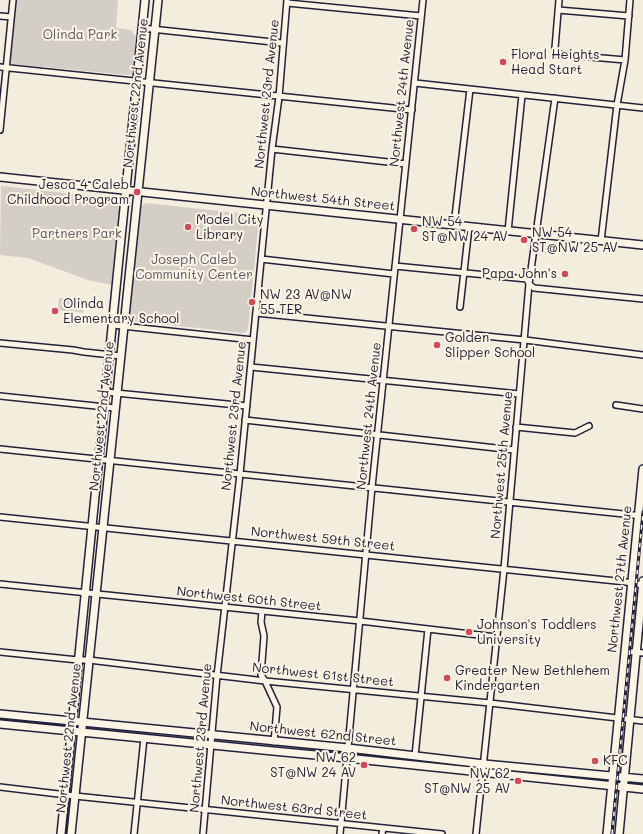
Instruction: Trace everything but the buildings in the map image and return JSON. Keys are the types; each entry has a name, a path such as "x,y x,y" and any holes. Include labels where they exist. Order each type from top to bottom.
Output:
{"main road":[{"name":"Northwest 22nd Avenue","path":"61,834 127,191 145,0"},
{"name":"Northwest 22nd Avenue","path":"71,834 158,0"},
{"name":"Northwest 54th Street","path":"0,177 643,245"},
{"name":"Northwest 27th Avenue","path":"607,834 632,583 641,516 643,469"},
{"name":"Northwest 27th Avenue","path":"619,834 630,720 639,652 643,581"},
{"name":"Northwest 62nd Street","path":"0,714 643,779"},
{"name":"Northwest 62nd Street","path":"0,724 643,788"}],"street":[{"path":"0,130 13,0"},
{"name":"Northwest 24th Avenue","path":"340,834 372,487 423,0"},
{"path":"559,0 555,48 557,54 625,60"},
{"path":"602,241 617,105 625,60 630,0"},
{"path":"287,2 421,16"},
{"name":"Northwest 23rd Avenue","path":"203,834 217,676 246,420 272,149 279,97 282,43 287,2"},
{"path":"558,10 629,16"},
{"path":"0,16 11,17"},
{"path":"142,28 282,43"},
{"path":"0,67 412,110"},
{"path":"415,83 643,108"},
{"path":"454,225 470,89"},
{"path":"508,231 522,95"},
{"name":"Northwest 25th Avenue","path":"476,834 504,569 524,340 554,98"},
{"path":"272,149 406,164"},
{"path":"460,307 469,227"},
{"path":"261,259 394,274"},
{"path":"395,266 527,279 534,288 643,299"},
{"path":"256,313 524,340 643,355"},
{"path":"113,325 253,340"},
{"path":"0,343 121,356"},
{"path":"251,367 519,394"},
{"path":"106,392 247,406"},
{"path":"0,396 115,408"},
{"path":"616,406 643,409"},
{"path":"246,420 514,450"},
{"path":"516,427 575,433 589,426"},
{"path":"0,449 641,516"},
{"name":"Northwest 59th Street","path":"0,517 232,540 643,585"},
{"name":"Northwest 60th Street","path":"0,584 85,594 360,621 496,637"},
{"path":"262,611 261,622 264,636 261,675 277,706 274,742"},
{"path":"416,756 428,629"},
{"path":"625,651 639,652"},
{"name":"Northwest 61st Street","path":"0,652 89,660 265,681 490,703 643,721"},
{"path":"134,834 144,738"},
{"name":"Northwest 63rd Street","path":"0,787 442,834"},
{"path":"382,834 383,828"}],"green space":[{"name":"Olinda Park","path":"15,0 118,0 116,28 131,30 137,38 132,74 128,75 12,64 9,61"},
{"name":"Partners Park","path":"1,186 119,199 121,204 112,285 88,280 28,258 0,255"},
{"name":"Joseph Caleb Community Center","path":"145,203 258,216 259,219 248,329 246,332 243,333 133,321 129,317 141,207"},
{"path":"59,298 84,301 83,313 58,310"}],"railway":[{"path":"612,834 643,512"}],"place":[{"name":"Floral Heights Head Start","path":"503,62"},
{"name":"Jesca 4 Caleb Childhood Program","path":"137,192"},
{"name":"Model City Library","path":"188,227"},
{"name":"NW 54 ST@NW 24 AV","path":"414,229"},
{"name":"NW 54 ST@NW 25 AV","path":"524,240"},
{"name":"Papa John's","path":"565,274"},
{"name":"NW 23 AV@NW 55 TER","path":"252,302"},
{"name":"Olinda Elementary School","path":"55,311"},
{"name":"Golden Slipper School","path":"437,345"},
{"name":"Johnson's Toddlers University","path":"469,632"},
{"name":"Greater New Bethlehem Kindergarten","path":"447,678"},
{"name":"KFC","path":"595,761"},
{"name":"NW 62 ST@NW 24 AV","path":"364,765"},
{"name":"NW 62 ST@NW 25 AV","path":"518,781"}]}
